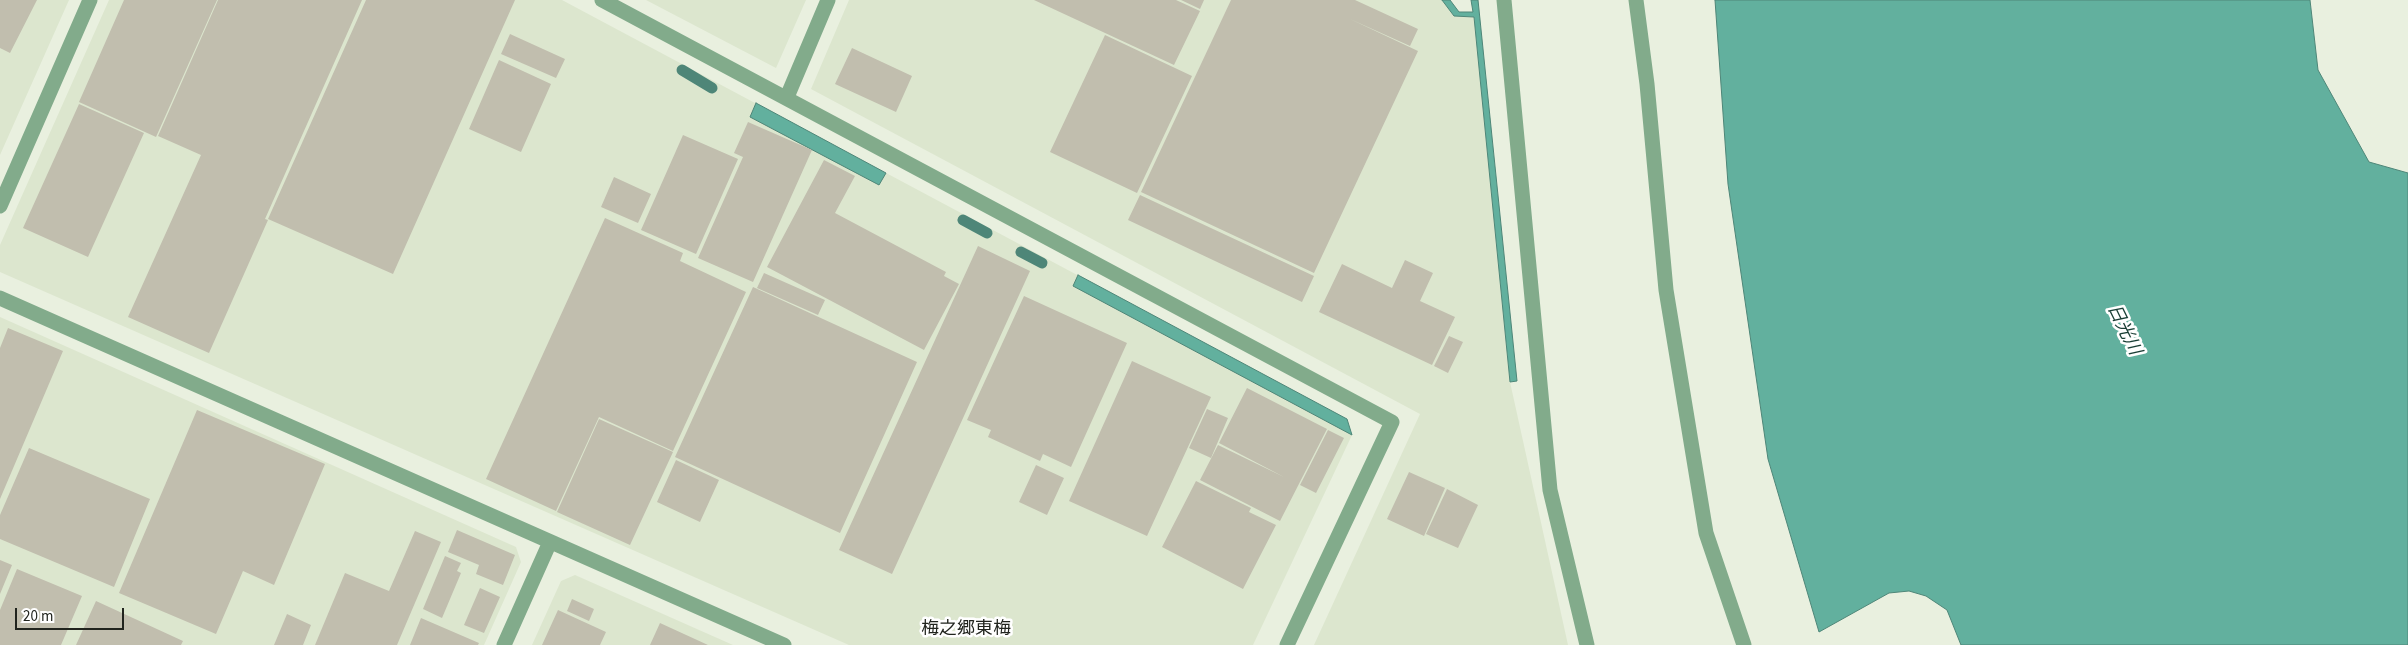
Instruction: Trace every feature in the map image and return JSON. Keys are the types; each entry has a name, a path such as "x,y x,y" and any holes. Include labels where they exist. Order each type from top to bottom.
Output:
{"street":[{"path":"0,206 90,0"},
{"path":"602,0 787,97 1392,422 1287,645"},
{"path":"787,97 828,0"},
{"path":"1504,0 1550,490 1587,645"},
{"path":"1636,0 1647,84 1666,290 1706,533 1744,645"},
{"path":"0,298 784,645"},
{"path":"504,645 550,542"}],"shaded area":[{"path":"0,0 69,0 0,155"},
{"path":"109,0 562,0 1347,419 1352,435 1253,645 849,645 0,272 0,245"},
{"path":"646,0 806,0 776,68"},
{"path":"849,0 1442,0 1454,16 1474,17 1510,382 1568,645 1314,645 1420,414 811,89"},
{"path":"0,317 516,547 521,562 484,645 0,645"},
{"path":"575,575 733,645 532,645 561,581"}],"water":[{"path":"1442,0 1450,0 1459,12 1473,12 1471,0 1478,0 1517,381 1510,382 1474,17 1454,16"},
{"name":"日光川","path":"1715,0 2310,0 2318,70 2369,162 2408,173 2408,645 1961,645 1947,610 1926,596 1909,591 1889,593 1819,632 1768,459 1728,184"},
{"path":"756,103 886,173 879,185 750,117"},
{"path":"1078,275 1347,419 1352,435 1073,286"}],"building":[{"path":"0,0 37,0 10,53 0,48"},
{"path":"124,0 217,0 156,137 79,102"},
{"path":"218,0 362,0 265,219 268,220 209,353 128,317 201,155 158,136"},
{"path":"366,0 515,0 393,274 268,219"},
{"path":"1034,0 1176,0 1200,11 1174,65"},
{"path":"1181,0 1204,0 1200,9"},
{"path":"1231,0 1355,0 1418,29 1410,46 1350,19 1418,51 1314,273 1141,192"},
{"path":"510,34 565,59 556,78 501,54"},
{"path":"1105,35 1192,76 1137,193 1050,152"},
{"path":"852,48 912,76 896,112 835,84"},
{"path":"499,60 551,84 521,152 469,129"},
{"path":"79,104 144,133 88,257 23,228"},
{"path":"748,122 812,150 753,282 698,258 743,157 734,153"},
{"path":"683,135 738,159 696,254 641,230"},
{"path":"824,160 855,176 835,213 946,272 944,276 959,284 924,350 767,267"},
{"path":"614,177 651,194 638,223 601,207"},
{"path":"1140,195 1314,276 1302,302 1128,220"},
{"path":"605,218 683,253 680,261 746,292 673,451 599,417 556,511 486,479"},
{"path":"978,246 1030,271 892,574 839,550"},
{"path":"1405,260 1433,273 1420,301 1455,317 1432,365 1319,312 1342,264 1392,288"},
{"path":"764,273 825,300 818,315 757,288"},
{"path":"753,287 917,362 840,533 675,457"},
{"path":"1024,296 1127,343 1071,467 1043,454 1040,461 988,437 991,430 967,420"},
{"path":"8,328 63,351 0,499 0,348"},
{"path":"1449,336 1463,342 1448,373 1434,366"},
{"path":"1132,361 1211,397 1147,536 1069,501"},
{"path":"1247,388 1327,429 1280,521 1200,480 1218,445 1284,477 1219,443"},
{"path":"1207,409 1228,418 1211,458 1189,448"},
{"path":"197,410 325,464 274,585 243,571 216,634 119,593"},
{"path":"599,419 673,452 630,545 557,512"},
{"path":"1328,430 1344,438 1316,493 1300,485"},
{"path":"29,448 150,499 114,587 0,539 0,515"},
{"path":"676,460 719,480 700,522 657,502"},
{"path":"1036,465 1064,478 1047,515 1019,502"},
{"path":"1409,472 1445,488 1424,536 1387,519"},
{"path":"1196,481 1251,508 1249,512 1276,525 1243,589 1162,547"},
{"path":"1447,489 1478,505 1458,548 1426,534"},
{"path":"457,530 515,555 503,585 476,574 479,565 448,552"},
{"path":"415,531 441,542 397,645 315,645 345,573 389,591"},
{"path":"445,556 461,563 457,571 461,573 442,618 423,609"},
{"path":"0,560 12,565 0,594"},
{"path":"17,569 82,596 61,645 0,645 0,610"},
{"path":"480,588 500,597 484,633 464,625"},
{"path":"572,599 594,609 589,621 567,611"},
{"path":"96,601 183,641 181,645 76,645"},
{"path":"558,610 606,632 600,645 542,645"},
{"path":"287,614 311,625 303,645 274,645"},
{"path":"421,618 479,643 478,645 410,645"},
{"path":"660,623 708,645 650,645"}],"waterway":[{"path":"682,70 712,88"},
{"path":"963,220 987,233"},
{"path":"1021,252 1042,263"}],"district":[{"name":"梅之郷東梅","path":"966,630"}]}
